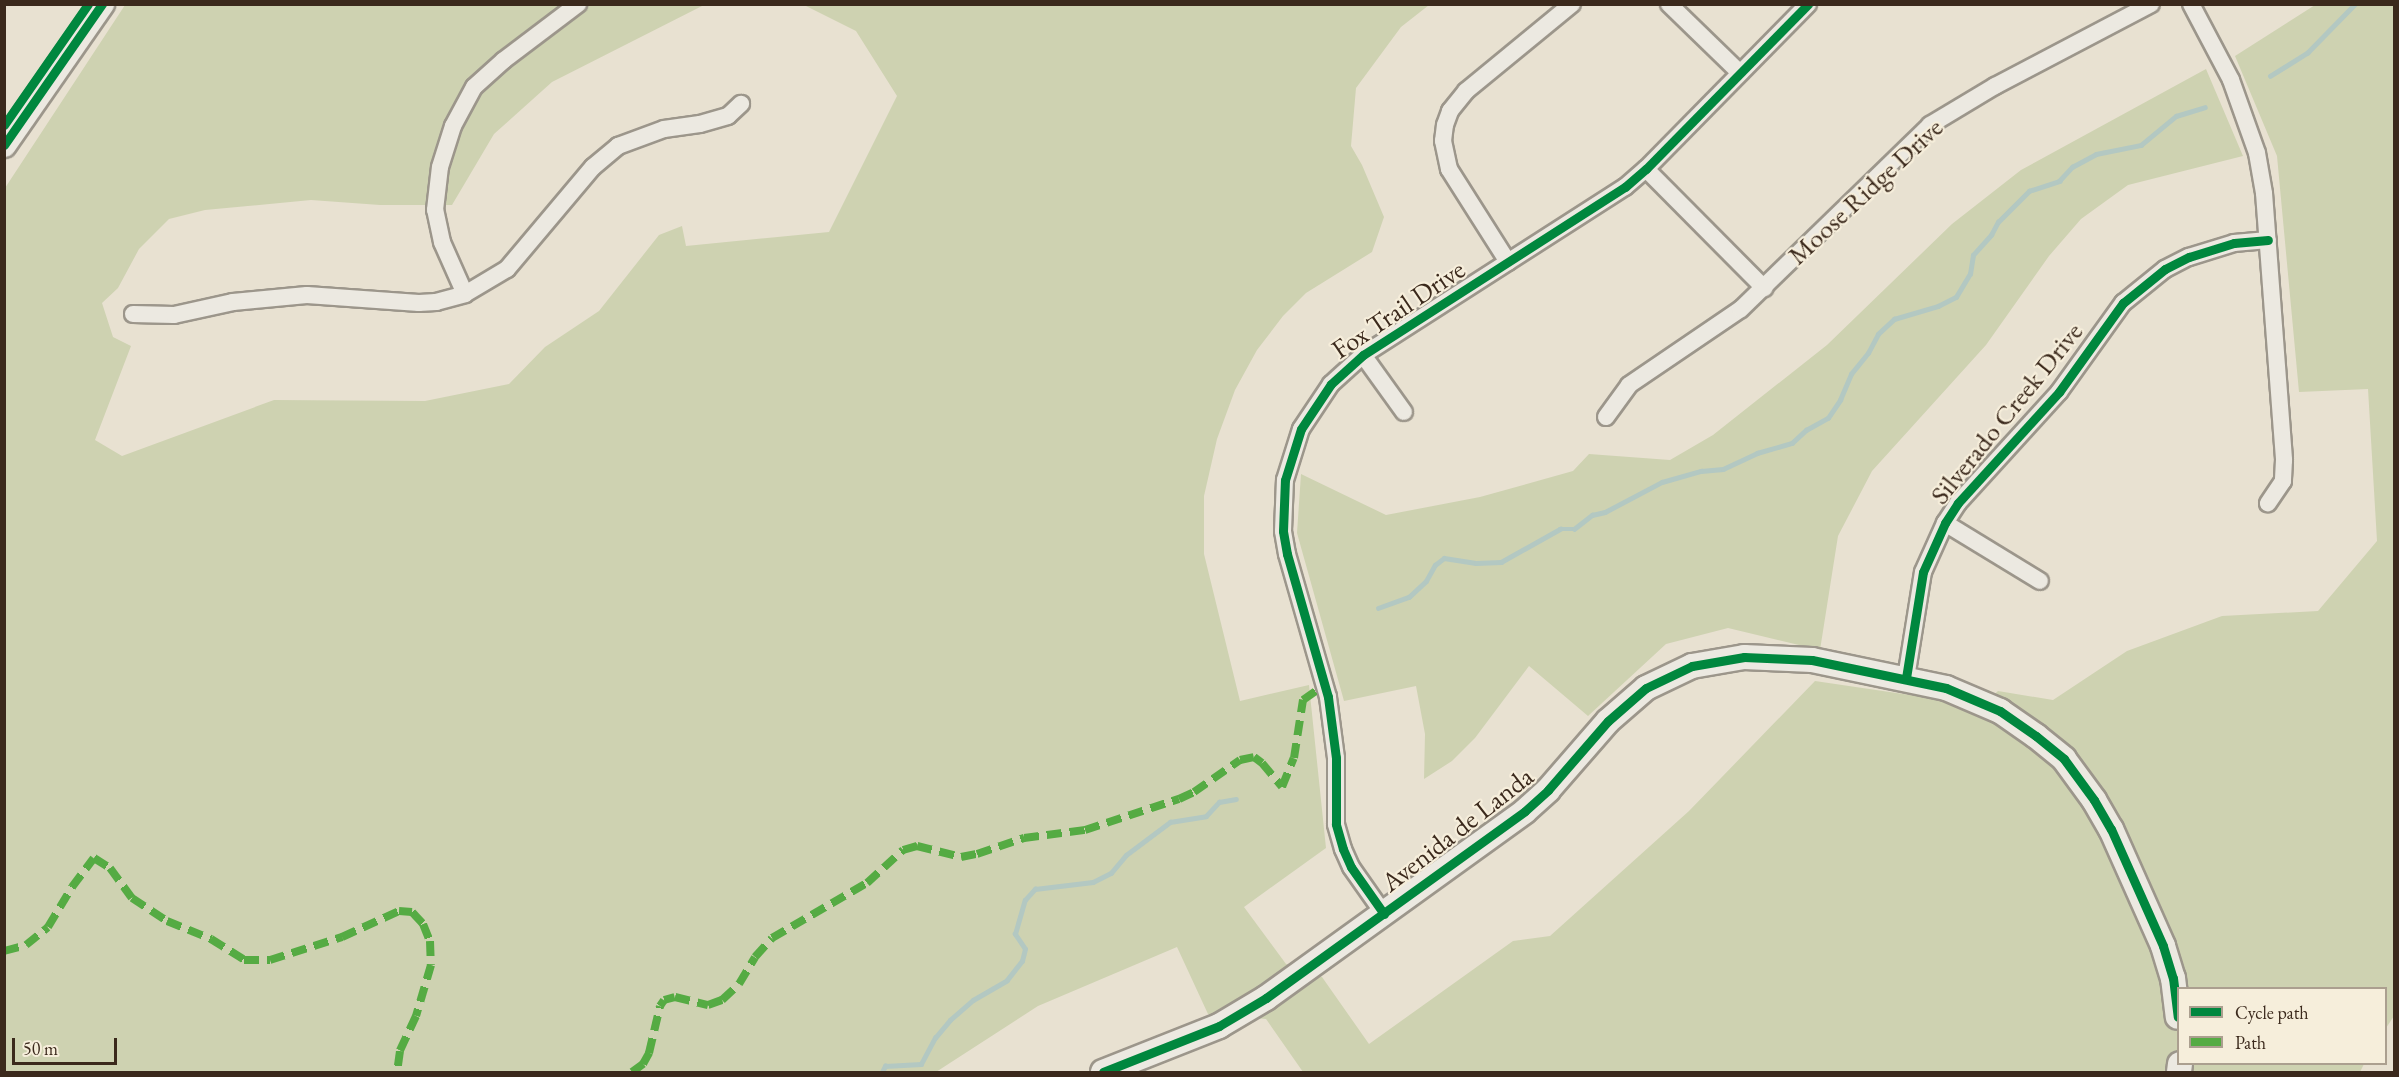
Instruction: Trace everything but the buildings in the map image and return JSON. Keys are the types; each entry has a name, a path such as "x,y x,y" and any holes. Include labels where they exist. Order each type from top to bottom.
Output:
{"street":[{"path":"465,294 442,242 435,210 440,167 453,126 474,87 504,60 578,4"},
{"path":"1508,262 1449,169 1443,141 1445,125 1450,111 1466,91 1572,4"},
{"path":"1669,4 1740,73"},
{"name":"Fox Trail Drive","path":"1384,914 1351,867 1336,824 1336,758 1332,719 1287,554 1283,531 1285,480 1301,429 1330,384 1363,355 1625,187 1646,169 1808,4"},
{"name":"Moose Ridge Drive","path":"1606,417 1629,385 1710,332 1764,288 1930,125 1986,91 2151,4"},
{"path":"2191,4 2231,80 2257,153 2264,193 2284,460 2283,481 2268,503"},
{"path":"4,125 93,6"},
{"path":"4,145 93,6"},
{"path":"133,314 174,315 233,302 288,296 328,295 419,303 436,302 465,294 507,269 593,167 618,146 664,129 700,124 728,116 741,104"},
{"path":"1646,169 1764,288"},
{"name":"Silverado Creek Drive","path":"1906,678 1923,572 1945,523 1958,503 2058,392 2106,324 2143,285 2165,269 2197,254 2234,243 2268,240"},
{"path":"1363,355 1404,412"},
{"path":"1945,523 2040,581"},
{"name":"Avenida de Landa","path":"1103,1072 1193,1038 1255,1006 1525,811 1548,790 1627,702 1668,675 1716,660 1744,657 1812,660 1946,688 2000,711 2064,759 2094,800 2111,829 2153,920 2173,978 2177,1009"}],"green space":[{"path":"125,5 704,5 552,82 494,134 452,205 380,205 311,200 205,210 169,219 139,249 118,288 102,303 113,337 131,346 95,440 122,456 274,400 425,401 509,384 545,347 599,311 659,235 682,226 686,246 829,232 897,96 856,31 804,5 1429,5 1401,27 1356,88 1351,146 1362,165 1384,217 1372,252 1306,293 1283,316 1257,350 1235,390 1217,439 1204,496 1204,554 1240,701 1309,685 1326,848 1244,907 1286,964 1322,977 1369,1044 1513,941 1550,936 1689,811 1815,681 1937,699 1974,713 1998,691 2053,700 2127,651 2222,616 2318,611 2377,541 2368,389 2299,392 2277,156 2235,56 2315,5 2394,5 2394,1016 2387,1026 2387,987 2177,987 2177,1065 2364,1065 2360,1072 1303,1072 1266,1019 1208,1014 1177,947 1038,1006 936,1072 5,1072 5,188"},
{"path":"2206,69 2243,156 2128,185 2081,219 2049,256 1986,345 1872,471 1838,536 1820,650 1728,628 1666,644 1588,716 1529,666 1475,738 1452,761 1424,779 1425,734 1416,686 1344,701 1297,533 1301,474 1386,515 1480,497 1573,471 1589,454 1670,460 1713,435 1827,345 1952,224 2021,170"}],"waterway":[{"path":"2270,76 2307,53 2355,4"},
{"path":"1378,608 1409,597 1426,581 1435,565 1444,558 1476,563 1501,562 1560,529 1574,529 1592,515 1605,512 1662,482 1701,471 1723,469 1757,453 1792,443 1806,430 1828,418 1840,400 1851,374 1868,353 1878,334 1894,319 1938,306 1956,297 1970,274 1973,255 1991,235 1998,222 2029,191 2059,181 2072,167 2096,154 2141,145 2176,116 2205,107"},
{"path":"882,1072 885,1066 921,1064 935,1038 950,1020 973,1000 1007,980 1022,961 1025,949 1015,934 1025,900 1035,889 1093,882 1111,873 1126,855 1170,822 1206,816 1219,802 1236,799"}],"marked path":[{"path":"632,1072 643,1064 649,1053 660,1006 664,1000 675,997 708,1005 722,1000 739,984 755,957 772,938 867,883 903,850 917,846 961,857 1024,838 1085,830 1179,799 1194,792 1240,760 1254,757 1282,787 1294,758 1303,700 1316,691"},
{"path":"4,951 26,945 48,927 72,887 94,858 110,868 132,898 167,921 211,939 244,960 270,960 342,937 399,911 412,912 423,924 430,941 431,965 416,1016 400,1051 397,1072"}],"cycle path":[{"path":"4,125 88,4"},
{"path":"4,145 102,4"},
{"path":"1384,914 1351,867 1336,824 1336,758 1328,697 1287,554 1283,531 1285,480 1301,429 1331,384 1363,355 1625,187 1646,169 1808,4"},
{"path":"1906,678 1923,572 1945,523 1958,503 2059,392 2123,303 2165,269 2189,257 2234,243 2268,240"},
{"path":"1103,1072 1219,1026 1266,998 1525,811 1548,790 1608,721 1646,688 1692,666 1744,657 1812,660 1946,688 2000,711 2036,736 2064,759 2094,800 2111,829 2163,946 2173,978 2177,1009"}]}
